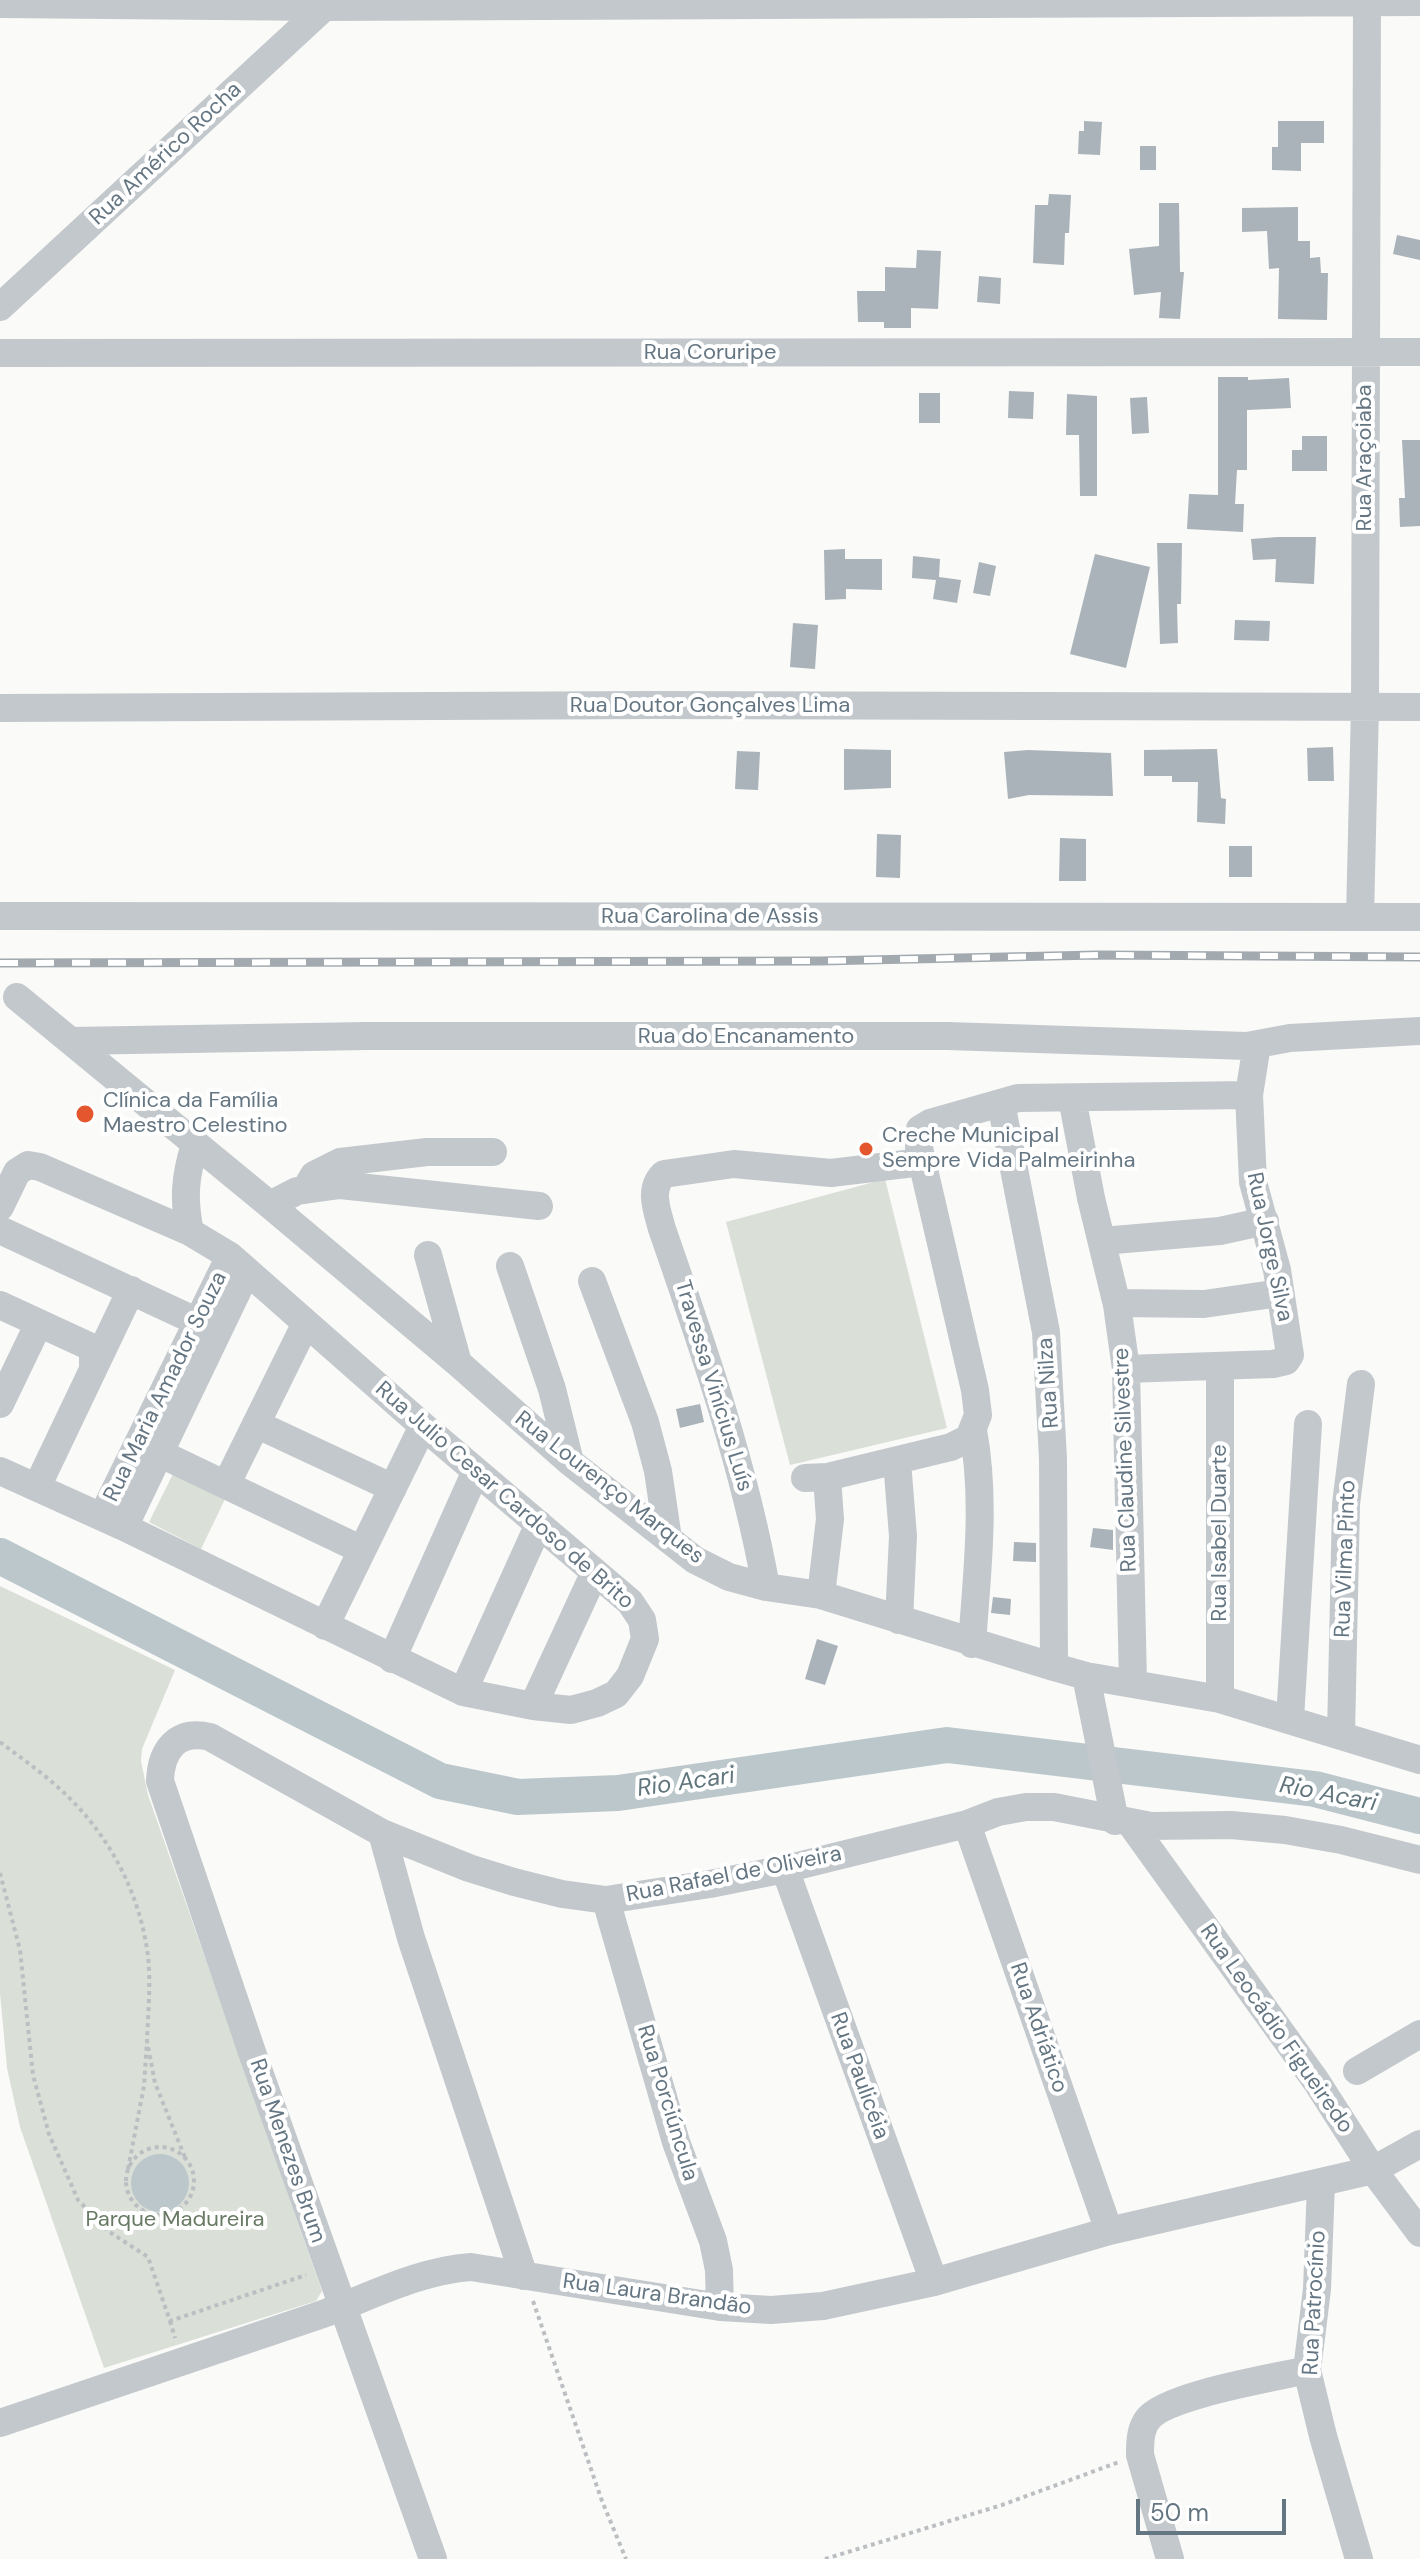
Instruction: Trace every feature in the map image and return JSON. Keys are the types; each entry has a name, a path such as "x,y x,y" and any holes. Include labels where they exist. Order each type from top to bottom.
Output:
{"street":[{"name":"Rua Araçoiaba","path":"1360,917 1365,707 1367,1"},
{"path":"0,4 1420,2"},
{"name":"Rua Américo Rocha","path":"0,307 327,4"},
{"name":"Rua Coruripe","path":"0,353 1420,352"},
{"name":"Rua Doutor Gonçalves Lima","path":"0,708 622,705 1420,707"},
{"name":"Rua Carolina de Assis","path":"0,916 1420,917"},
{"name":"Rua Lourenço Marques","path":"17,997 458,1363 570,1462 695,1560 729,1577 766,1587 821,1595 972,1644 1086,1676 1220,1699 1420,1760"},
{"name":"Rua do Encanamento","path":"71,1041 352,1036 948,1036 1190,1046 1420,1031"},
{"name":"Rua Jorge Silva","path":"1220,1368 1273,1364 1286,1361 1290,1355 1265,1221 1253,1182 1249,1095 1257,1044"},
{"path":"821,1595 830,1519 816,1477 897,1461 963,1443 973,1430 978,1415 975,1390 922,1162 918,1140 920,1129 930,1123 1018,1098 1249,1095"},
{"name":"Rua Claudine Silvestre","path":"1072,1098 1117,1303 1126,1369 1133,1683"},
{"name":"Rua Nilza","path":"1001,1103 1046,1332 1053,1447 1054,1667"},
{"path":"190,1232 184,1202 186,1176 195,1144"},
{"path":"305,1190 314,1175 340,1162 427,1152 493,1152"},
{"name":"Travessa Vinícius Luís","path":"766,1587 745,1485 723,1407 662,1229 655,1186 664,1174 734,1164 831,1173 922,1162"},
{"name":"Rua Julio Cesar Cardoso de Brito","path":"0,1207 17,1172 28,1165 56,1173 190,1232 239,1264 630,1602 642,1620 645,1639 639,1660 616,1694 597,1703 571,1710 463,1692 113,1522 0,1471"},
{"path":"270,1205 297,1191 340,1185 539,1206"},
{"path":"1102,1241 1220,1231 1265,1221"},
{"path":"0,1230 198,1322"},
{"path":"428,1255 458,1363"},
{"name":"Rua Maria Amador Souza","path":"113,1522 198,1322 239,1264"},
{"name":"Rua Maria Amador Souza","path":"113,1522 159,1453 239,1264"},
{"path":"510,1266 552,1389 570,1462"},
{"path":"592,1281 645,1422 658,1471 668,1539"},
{"path":"37,1487 93,1364 131,1290"},
{"path":"1117,1303 1204,1304 1280,1293"},
{"path":"0,1305 93,1348 93,1364"},
{"path":"0,1404 39,1323"},
{"path":"226,1485 306,1323"},
{"path":"1126,1369 1220,1368"},
{"name":"Rua Isabel Duarte","path":"1220,1368 1220,1699"},
{"name":"Rua Vilma Pinto","path":"1341,1735 1346,1504 1361,1384"},
{"path":"256,1424 393,1488"},
{"path":"1290,1719 1308,1424"},
{"path":"325,1626 423,1426"},
{"path":"972,1644 980,1536 979,1467 973,1430"},
{"path":"159,1453 362,1550"},
{"path":"897,1461 903,1536 899,1620"},
{"path":"392,1659 476,1471"},
{"path":"463,1692 539,1524"},
{"path":"533,1706 595,1572"},
{"path":"1086,1676 1119,1814"},
{"name":"Rua Rafael de Oliveira","path":"175,1742 187,1736 210,1737 382,1833 469,1868 562,1894 606,1900 785,1869 1026,1807 1119,1814 1151,1826 1231,1825 1285,1830 1420,1860"},
{"name":"Rua Menezes Brum","path":"175,1742 162,1760 160,1781 342,2307 433,2559"},
{"name":"Rua Leocádio Figueiredo","path":"1119,1814 1316,2081 1373,2170 1420,2233"},
{"name":"Rua Adriático","path":"967,1824 1109,2231"},
{"path":"382,1833 411,1938 524,2276"},
{"name":"Rua Paulicéia","path":"785,1869 934,2282"},
{"name":"Rua Porciúncula","path":"606,1900 676,2142 713,2241 719,2270 720,2307"},
{"path":"1357,2071 1420,2034"},
{"name":"Rua Laura Brandão","path":"0,2423 342,2307 399,2283 444,2269 471,2267 720,2307 771,2310 823,2306 934,2282 1109,2231 1373,2170 1420,2144"},
{"name":"Rua Patrocínio","path":"1321,2184 1317,2289 1307,2370 1359,2559"},
{"path":"1170,2559 1140,2455 1141,2437 1147,2420 1156,2411 1180,2400 1307,2370"}],"path":[{"path":"0,1742 63,1792 99,1834 124,1872 140,1915 148,1958 147,2041 144,2086 128,2169 127,2192 133,2203 153,2215 165,2215 182,2206 193,2190 192,2170 155,2083 147,2041"},
{"path":"0,1873 20,1950 33,2075 49,2134 78,2200 108,2231 150,2259 170,2321 328,2267"},
{"path":"128,2169 134,2159 154,2148 177,2152 186,2160"},
{"path":"524,2276 602,2501 626,2559"},
{"path":"825,2559 1002,2505 1140,2455"}],"green space":[{"path":"885,1179 947,1428 790,1465 726,1222"},
{"path":"175,1470 227,1495 201,1549 149,1522"},
{"name":"Parque Madureira","path":"0,1586 175,1670 142,1749 141,1761 148,1795 322,2291 316,2301 104,2368 20,2127 7,2068 0,1993"}],"shaded area":[{"path":"160,2154 180,2163 189,2183 180,2203 160,2212 140,2203 131,2183 140,2163"}],"building":[{"path":"1084,121 1102,122 1100,155 1078,154 1079,131 1084,131"},
{"path":"1278,121 1324,121 1324,143 1301,143 1301,171 1272,170 1272,147 1278,147"},
{"path":"1140,146 1156,146 1156,170 1140,170"},
{"path":"1049,194 1071,195 1064,265 1033,263 1035,205 1048,205"},
{"path":"1159,203 1179,203 1180,272 1184,272 1180,319 1159,318 1161,292 1134,295 1129,249 1159,246"},
{"path":"1298,207 1298,241 1310,241 1310,258 1320,257 1321,273 1328,273 1327,320 1278,319 1279,268 1269,269 1267,231 1242,232 1242,208"},
{"path":"1397,235 1420,240 1420,260 1393,254"},
{"path":"917,250 941,251 938,309 911,308 911,328 884,328 884,322 858,322 857,291 885,291 885,267 916,268"},
{"path":"979,276 1001,278 1000,304 977,302"},
{"path":"1218,377 1248,377 1248,380 1289,378 1291,408 1247,410 1247,470 1237,470 1235,504 1244,504 1243,532 1187,529 1189,494 1218,495"},
{"path":"1009,391 1034,392 1033,419 1008,418"},
{"path":"919,393 940,393 940,423 919,423"},
{"path":"1067,394 1097,396 1097,496 1080,496 1079,435 1066,435"},
{"path":"1147,397 1149,433 1132,434 1130,398"},
{"path":"1302,436 1327,436 1327,471 1292,471 1292,450 1302,450"},
{"path":"1402,440 1420,440 1420,526 1400,527 1399,498 1405,498"},
{"path":"1316,537 1314,584 1275,582 1276,559 1253,560 1251,539"},
{"path":"1157,543 1182,543 1181,604 1177,604 1178,643 1160,644"},
{"path":"845,549 845,559 882,559 882,590 846,589 846,599 825,600 824,550"},
{"path":"1095,554 1150,567 1126,668 1070,654"},
{"path":"913,556 940,559 939,577 961,580 957,603 933,599 936,580 912,578"},
{"path":"979,562 996,566 990,596 973,593"},
{"path":"1235,620 1270,621 1269,641 1234,640"},
{"path":"793,623 818,625 815,669 790,667"},
{"path":"1333,747 1334,781 1308,781 1307,748"},
{"path":"844,749 891,750 891,788 844,790"},
{"path":"1217,749 1221,798 1226,799 1225,824 1197,822 1198,782 1172,782 1172,776 1144,776 1144,750"},
{"path":"737,751 760,752 758,790 735,789"},
{"path":"1004,752 1111,753 1113,796 1029,795 1008,799"},
{"path":"877,834 901,835 900,878 876,877"},
{"path":"1060,838 1086,839 1086,881 1059,881"},
{"path":"1229,846 1252,846 1252,877 1229,877"},
{"path":"700,1404 704,1422 680,1428 676,1409"},
{"path":"1093,1528 1113,1530 1113,1550 1090,1547"},
{"path":"1014,1542 1036,1543 1036,1562 1013,1561"},
{"path":"993,1597 1011,1599 1010,1615 991,1613"},
{"path":"817,1639 838,1646 825,1685 805,1679"}],"waterway":[{"name":"Rio Acari","path":"0,1556 440,1781 518,1797 618,1793 947,1745 1315,1789 1420,1816"}],"railway":[{"path":"0,963 820,961 1098,955 1420,957"}],"place":[{"name":"Clínica da Família Maestro Celestino","path":"85,1114"},
{"name":"Creche Municipal Sempre Vida Palmeirinha","path":"866,1149"}]}
